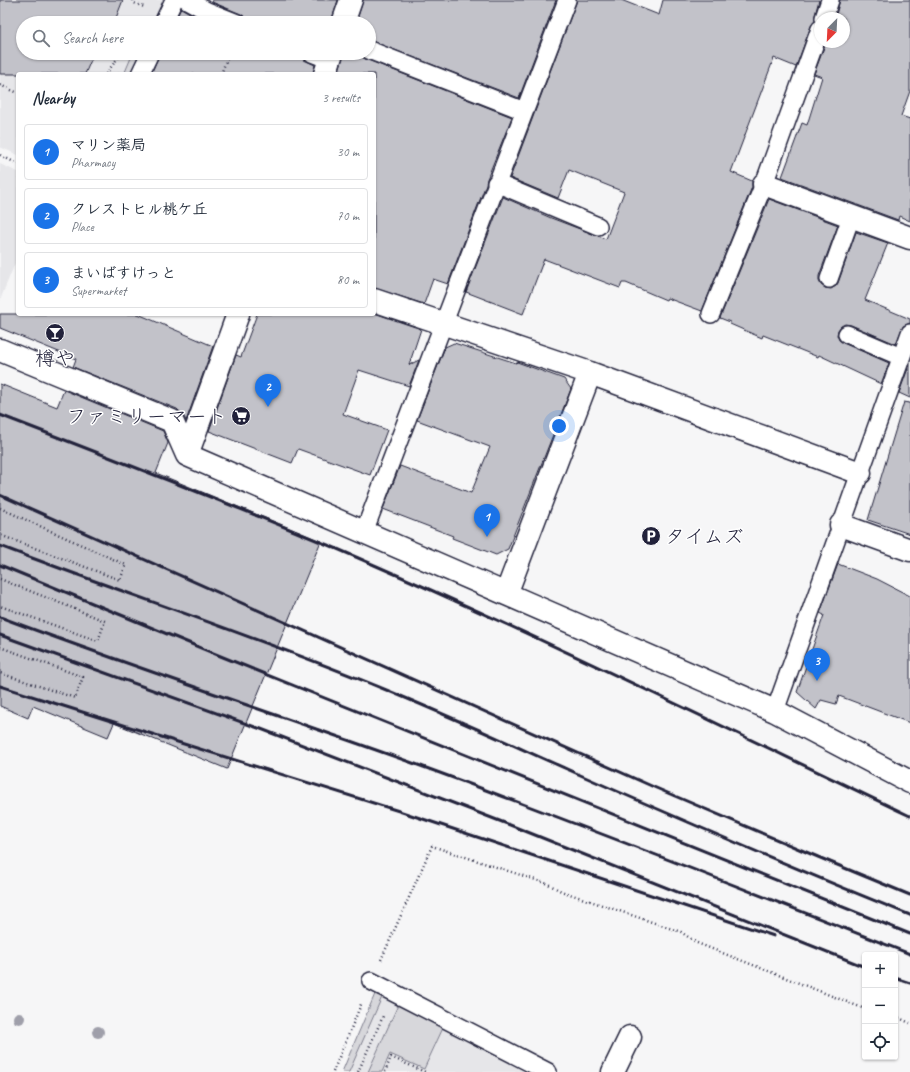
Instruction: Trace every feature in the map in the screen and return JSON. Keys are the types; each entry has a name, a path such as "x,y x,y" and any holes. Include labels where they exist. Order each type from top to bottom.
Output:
{"street":[{"path":"345,16 351,0"},
{"path":"764,184 910,238"},
{"path":"376,301 590,373 860,473"},
{"path":"187,455 237,316"},
{"path":"0,350 172,421 187,455 775,711 910,782"},
{"path":"506,594 590,373"},
{"path":"841,525 910,550"},
{"path":"613,1072 630,1037"}],"lane":[{"path":"166,16 174,0"},
{"path":"364,532 567,0"},
{"path":"826,12 830,0"},
{"path":"193,1 206,11 219,16"},
{"path":"712,314 764,184 814,46"},
{"path":"376,53 524,111"},
{"path":"141,72 147,60"},
{"path":"496,183 598,226"},
{"path":"830,279 851,217"},
{"path":"775,711 910,333"},
{"path":"847,334 901,357"},
{"path":"371,981 548,1072"}],"path":[{"path":"108,72 117,60"},
{"path":"222,72 226,60"},
{"path":"0,85 16,92"},
{"path":"0,155 16,163"},
{"path":"0,508 126,565 120,580 0,535"},
{"path":"0,579 105,621 98,641 0,606"},
{"path":"0,647 83,677 75,698 0,673"},
{"path":"333,1072 371,981 432,846 548,884 561,891 681,932 697,943 862,1008"},
{"path":"358,1072 393,992"},
{"path":"898,1017 910,1023"},
{"path":"385,1072 391,1057 425,1072"}],"shaded area":[{"path":"0,0 167,0 160,16 16,16 16,60 140,60 135,72 16,72 16,154 0,147"},
{"path":"130,60 140,60 135,72 125,72"},
{"path":"0,164 16,171 16,261 0,300"},
{"path":"375,994 382,997 529,1072 342,1072"},
{"path":"375,994 382,997 349,1072 342,1072"},
{"path":"398,1005 443,1028 424,1069 390,1054 382,1072 368,1072"}],"building":[{"path":"0,0 123,0 117,16 16,16 16,60 91,60 86,72 16,72 16,74 0,74"},
{"path":"213,0 338,0 333,16 244,16 212,2"},
{"path":"363,0 556,0 519,98 376,43 376,16 358,16"},
{"path":"577,0 621,0 659,15 663,0 819,0 816,12 814,12 814,22 811,26 796,67 774,58 731,172 752,181 752,187 702,311 667,298 666,300 626,283 622,283 620,288 544,259 523,314 466,292 503,197 551,218 606,239 624,192 569,170 558,198 510,178"},
{"path":"840,0 910,0 910,91 901,116 910,119 910,221 899,216 898,220 782,177 802,123 807,125 822,77 814,74 824,48 850,48 850,12 837,12"},
{"path":"181,8 195,16 177,16"},
{"path":"157,60 304,60 315,65 313,72 152,72"},
{"path":"342,60 368,60 512,117 448,284 433,279 424,304 376,289 376,72 339,72"},
{"path":"769,199 838,225 819,276 821,285 825,288 831,289 838,283 856,232 888,243 865,300 910,319 910,323 903,326 896,344 851,325 845,324 838,330 837,335 839,340 843,343 889,363 881,384 819,355 818,357 763,335 762,338 720,318"},
{"path":"0,314 16,314 16,316 143,316 213,346 186,421 177,409 73,367 76,359 0,328"},
{"path":"376,314 421,329 409,365 419,360 409,386 359,370 343,414 387,430 370,475 298,449 292,463 209,431 236,355 241,357 256,316 376,316"},
{"path":"454,343 516,363 517,362 564,379 571,389 508,549 496,555 452,538 453,536 383,509 400,466 471,493 490,447 417,420 445,347"},
{"path":"910,363 910,398 899,393"},
{"path":"0,384 57,407 64,390 163,431 168,443 156,473 321,541 227,769 114,723 108,737 33,706 28,718 0,706"},
{"path":"904,402 910,403 910,534 868,520"},
{"path":"838,564 877,579 910,596 910,723 839,696 836,704 821,700 816,709 797,692 824,615 820,613"}],"railway":[{"path":"0,415 252,513 408,580 624,679 910,816"},
{"path":"0,495 656,788 910,895"},
{"path":"0,546 285,650 379,687 451,717 611,789 739,844 910,915"},
{"path":"0,565 218,655 910,934"},
{"path":"0,617 418,765 664,858 910,954"},
{"path":"0,635 261,729 510,825 862,966"},
{"path":"0,686 399,811 774,936"},
{"path":"898,979 910,983"}],"place":[{"name":"樽や","path":"55,333"},
{"name":"クレストヒル桃ケ丘","path":"268,407"},
{"name":"ファミリーマート","path":"241,416"},
{"name":"タイムズ","path":"651,536"},
{"name":"マリン薬局","path":"487,537"},
{"name":"まいばすけっと","path":"817,681"}]}
